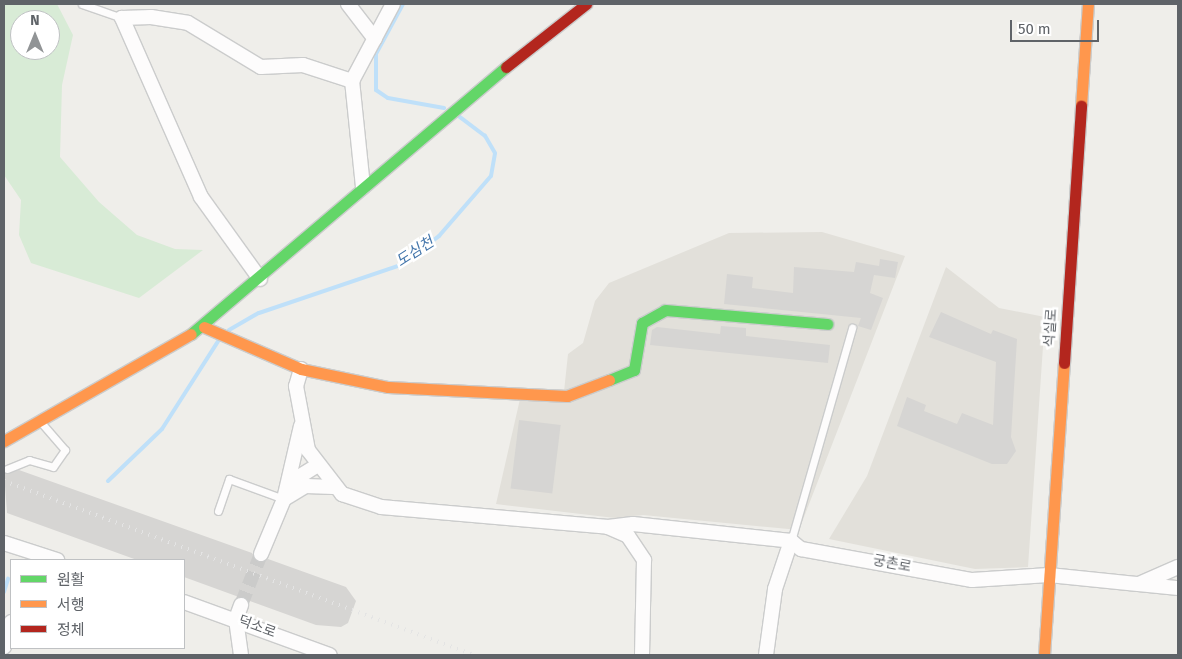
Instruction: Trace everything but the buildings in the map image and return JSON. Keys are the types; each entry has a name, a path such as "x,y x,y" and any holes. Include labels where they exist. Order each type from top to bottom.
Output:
{"street":[{"path":"348,4 375,39"},
{"path":"364,187 352,116 352,81 393,4"},
{"path":"4,441 41,422 204,327 260,280 461,102 586,4"},
{"name":"석실로","path":"1044,655 1088,4"},
{"path":"260,280 201,197 122,18 151,16 188,23 261,67 303,65 352,81"},
{"path":"204,327 301,369 388,388 567,396 634,370 642,323 665,310 827,324"},
{"path":"301,369 296,386 302,424 316,466 333,487 362,503 381,507 608,527 628,536 644,560 642,655"},
{"path":"284,499 302,424"},
{"path":"261,554 284,499 297,478 316,466"},
{"path":"284,499 306,486 333,487"},
{"name":"궁촌로","path":"608,527 633,524 792,541 801,549 972,580 1049,575 1178,588"},
{"path":"766,655 775,589 792,541"},
{"path":"4,543 32,556 51,559"},
{"path":"1139,584 1178,566"},
{"name":"덕소로","path":"185,602 236,619 330,655"},
{"path":"241,605 236,619 241,655"},
{"path":"4,647 10,626"}],"lane":[{"path":"82,4 122,18"},
{"path":"792,541 852,328"},
{"path":"7,469 29,460 53,467 66,450 41,422"},
{"path":"218,511 229,478 284,499"}],"shaded area":[{"path":"822,232 905,256 799,530 643,515 615,518 496,504 520,399 563,401 568,354 583,343 595,301 609,283 729,233"},
{"path":"946,267 999,308 1045,317 1028,567 975,569 829,539 867,476"}],"green space":[{"path":"4,4 57,4 73,35 62,85 60,157 99,202 137,235 175,249 203,250 139,298 31,263 19,235 21,200 4,175"}],"waterway":[{"name":"도심천","path":"403,4 376,54 376,90 388,98 444,108"},
{"name":"도심천","path":"229,330 259,313 401,265 439,236 491,176 495,153 485,136 457,115"},
{"name":"도심천","path":"108,481 162,429 219,340"},
{"name":"도심천","path":"4,592 8,579"}],"tunnel":[{"path":"241,605 261,554"}],"railway":[{"path":"4,481 474,655"}],"traffic: fast":[{"path":"191,334 506,67"},
{"path":"609,380 634,370 642,323 665,310 827,324"}],"traffic: slow":[{"path":"1081,106 1088,4"},
{"path":"204,327 301,369 388,387 567,396 609,380"},
{"path":"4,441 191,334"},
{"path":"1044,655 1064,363"}],"traffic: jam":[{"path":"506,67 586,4"},
{"path":"1064,363 1081,106"}]}
